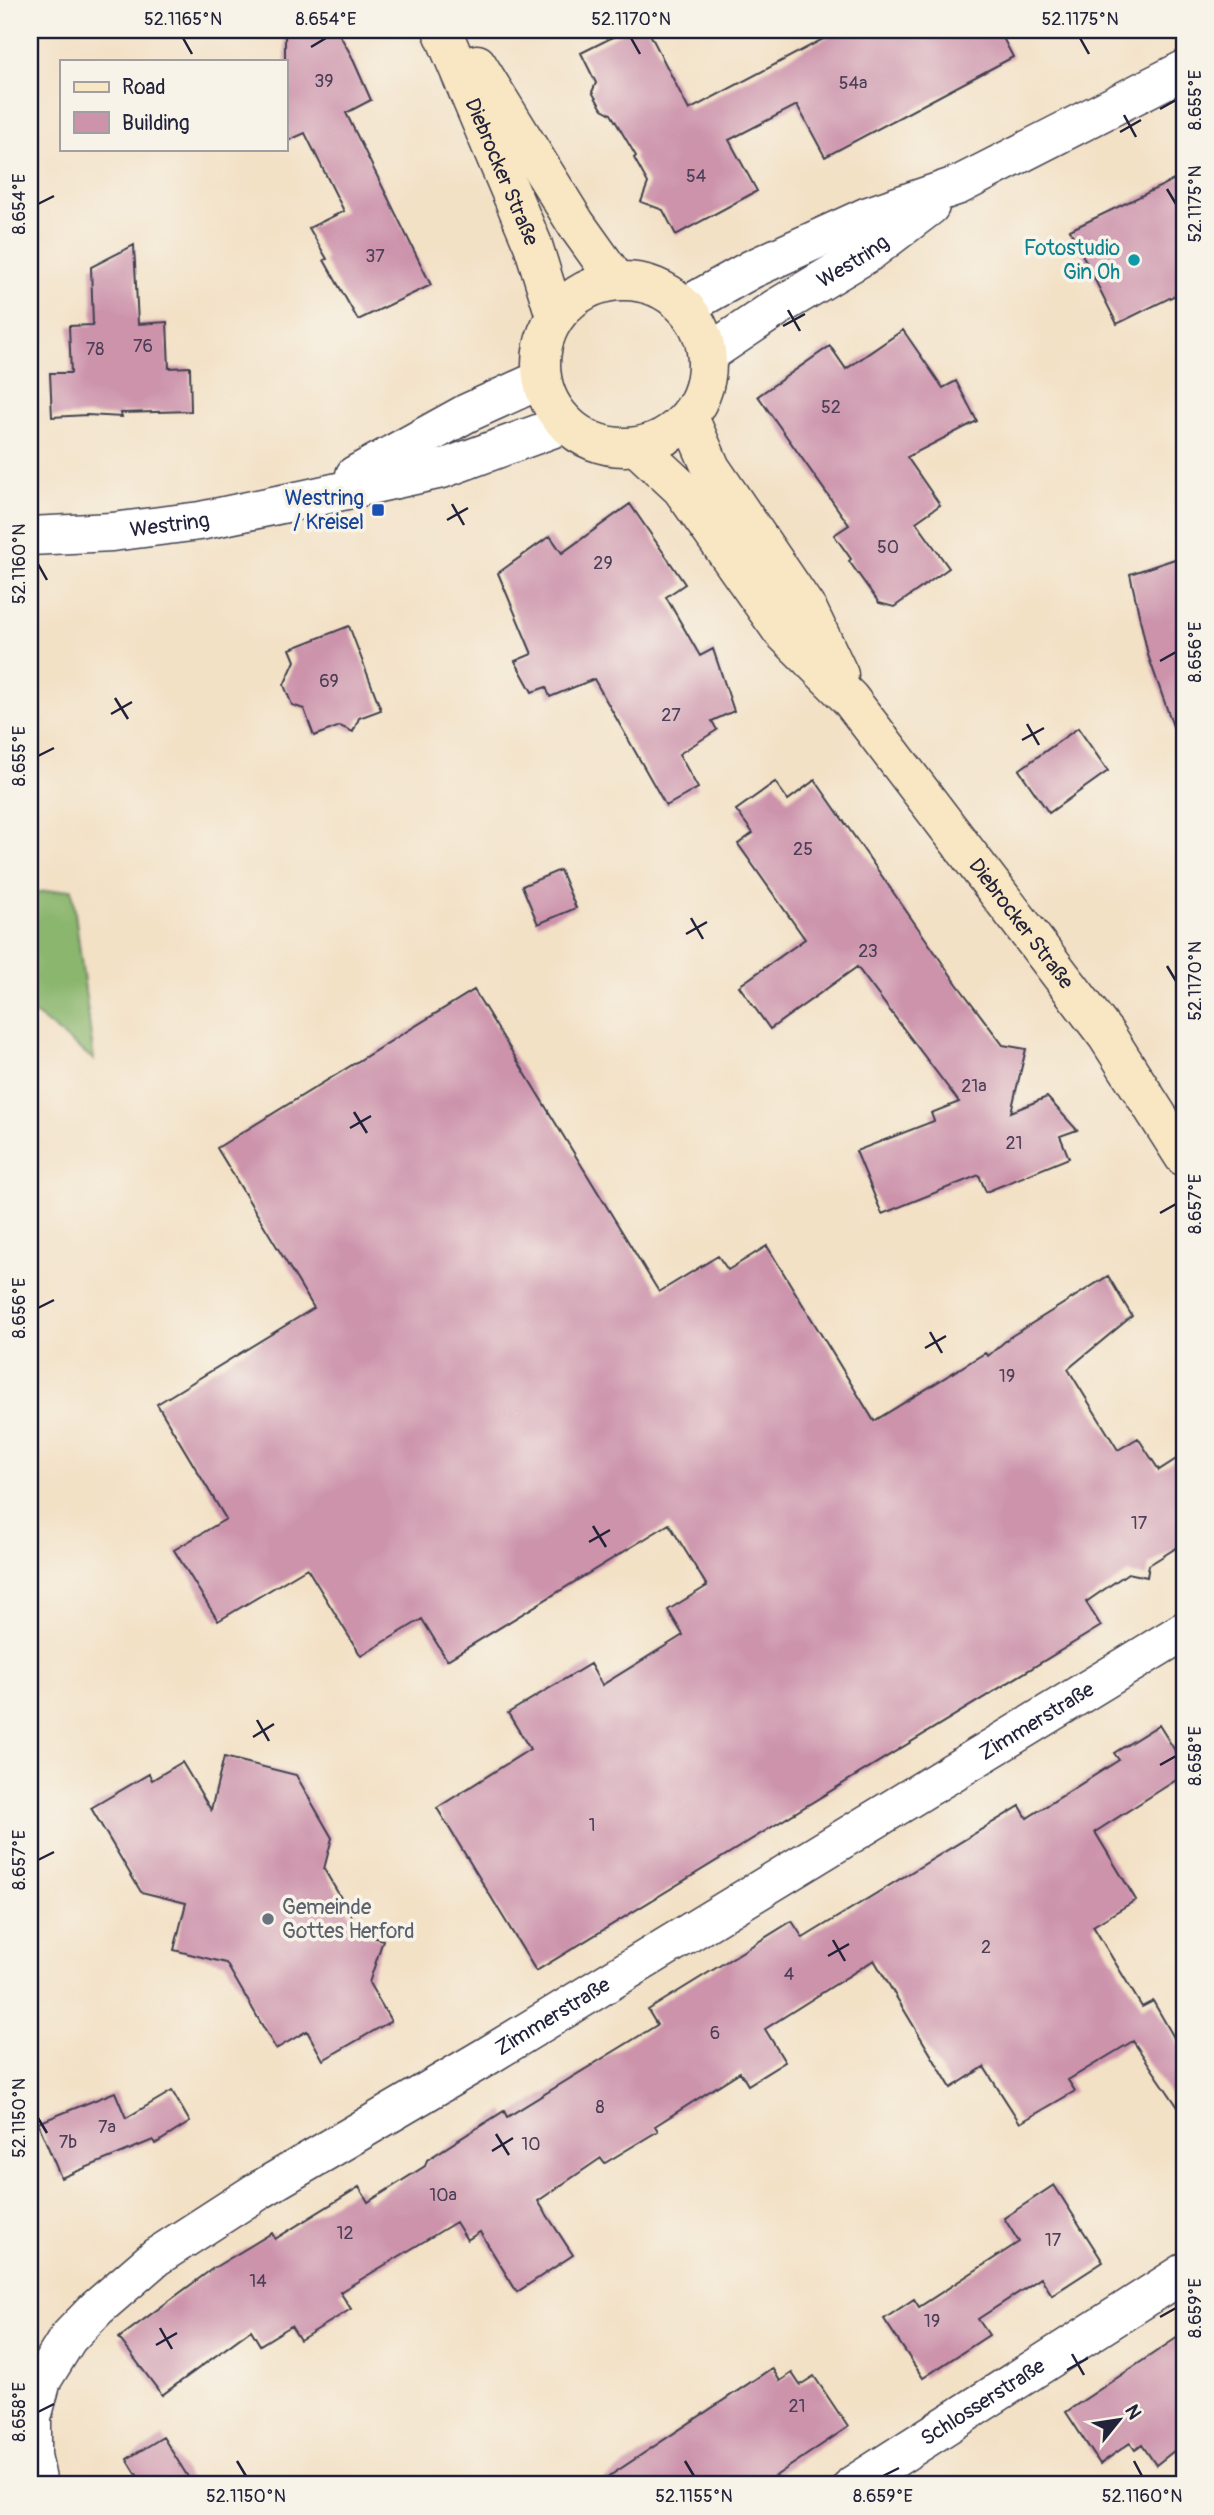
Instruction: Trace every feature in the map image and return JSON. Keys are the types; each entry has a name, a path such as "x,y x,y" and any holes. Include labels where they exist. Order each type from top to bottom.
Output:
{"main road":[{"name":"Diebrocker Straße","path":"442,30 533,245 555,316"},
{"name":"Diebrocker Straße","path":"456,30 576,224 616,280"},
{"path":"616,280 642,281 666,290 685,306 700,328 708,354 708,377 701,398 689,417 666,437 637,447 604,446 583,437 565,424 550,402 542,379 543,343 555,316 571,299 592,286 616,280"},
{"name":"Diebrocker Straße","path":"689,417 711,468 809,612 850,699"},
{"name":"Diebrocker Straße","path":"637,447 681,488 781,631 850,699 1107,1036 1184,1157"}],"street":[{"name":"Westring","path":"685,306 752,269 866,217 959,185 1184,70"},
{"name":"Westring","path":"708,354 776,308 868,253 959,185"},
{"name":"Westring","path":"306,499 377,464 467,413 542,379"},
{"name":"Westring","path":"30,536 112,532 200,521 306,499 442,469 565,424"},
{"name":"Zimmerstraße","path":"38,2485 33,2455 32,2418 42,2379 68,2338 97,2308 156,2256 258,2190 489,2055 1184,1632"},
{"name":"Schlosserstraße","path":"853,2485 1184,2273"}],"green space":[{"path":"72,889 94,1060 30,1012 30,893"}],"building":[{"path":"285,30 337,30 371,100 346,113 431,285 358,320 309,228 344,211 305,133 287,141"},
{"path":"627,30 648,30 689,110 840,30 999,30 1013,57 825,157 797,105 729,140 757,191 676,235 663,210 641,202 648,183 634,158 636,156 611,114 602,109 592,92 596,83 581,53"},
{"name":"Fotostudio Gin Oh","path":"1184,175 1184,291 1117,324 1070,230"},
{"path":"134,245 138,324 167,322 169,368 190,367 191,411 121,413 122,417 52,417 50,373 71,373 69,326 93,325 91,267"},
{"path":"903,330 943,388 956,381 977,421 907,457 940,505 916,522 949,568 894,607 879,603 849,561 851,559 834,535 849,525 758,396 830,346 846,369"},
{"path":"630,504 685,584 666,597 700,656 713,649 734,711 712,721 717,730 679,754 698,788 666,806 594,679 550,697 546,687 532,692 515,661 532,654 498,573 550,536 562,553"},
{"path":"1184,556 1184,742 1179,743 1148,655 1130,574"},
{"path":"349,626 381,710 359,718 353,732 340,726 314,736 304,709 292,705 284,685 295,661 290,649"},
{"path":"1078,728 1108,771 1049,813 1019,770"},
{"path":"815,780 957,984 1003,1045 1026,1049 1011,1112 1047,1097 1077,1130 1060,1136 1069,1158 986,1192 979,1175 882,1214 856,1151 934,1121 931,1113 959,1102 857,967 770,1029 739,986 805,939 738,844 753,833 736,810 775,782 788,800"},
{"path":"560,870 576,908 538,924 522,886"},
{"path":"474,990 659,1292 718,1256 728,1270 767,1246 874,1421 985,1353 988,1356 1010,1337 1108,1276 1132,1316 1068,1369 1118,1450 1138,1438 1159,1470 1184,1454 1184,1543 1149,1565 1147,1577 1128,1573 1086,1602 1101,1626 536,1971 437,1808 530,1749 508,1713 590,1664 602,1685 683,1635 668,1610 707,1586 669,1524 447,1660 422,1619 361,1656 307,1568 218,1621 174,1550 226,1519 157,1404 314,1308 217,1148"},
{"path":"1159,1725 1184,1765 1184,1775 1095,1832 1136,1900 1093,1926 1142,2007 1153,2001 1184,2055 1184,2116 1133,2041 1068,2080 1075,2091 1020,2123 984,2067 951,2088 874,1960 765,2029 785,2062 748,2085 740,2072 655,2126 658,2131 605,2163 601,2158 538,2201 573,2255 517,2292 480,2232 467,2240 456,2222 340,2292 351,2309 300,2340 291,2326 260,2345 251,2330 162,2395 119,2338 212,2269 272,2233 275,2239 359,2187 368,2202 504,2111 507,2117 657,2025 648,2010 792,1921 803,1938 1020,1806 1027,1818 1119,1760 1114,1753"},
{"name":"Gemeinde Gottes Herford","path":"224,1757 296,1775 332,1838 324,1869 362,1934 383,1940 369,1983 391,2021 323,2060 307,2031 276,2049 226,1963 174,1950 186,1903 141,1892 91,1808 149,1774 152,1780 182,1762 211,1810"},
{"path":"172,2091 190,2122 155,2144 153,2140 61,2178 38,2123 115,2092 126,2118"},
{"path":"1054,2185 1103,2262 1052,2295 1041,2278 978,2319 989,2335 923,2378 884,2319 914,2299 919,2307 1019,2242 1004,2218"},
{"path":"1184,2333 1184,2443 1156,2465 1142,2445 1135,2450 1130,2443 1100,2464 1066,2412"},
{"path":"772,2368 780,2381 792,2373 800,2385 814,2376 848,2427 762,2485 596,2485"},
{"path":"163,2437 193,2485 143,2485 127,2459"}],"place":[{"name":"Fotostudio Gin Oh","path":"1134,260"},
{"name":"Westring / Kreisel","path":"378,510"},
{"name":"Gemeinde Gottes Herford","path":"268,1919"}]}
